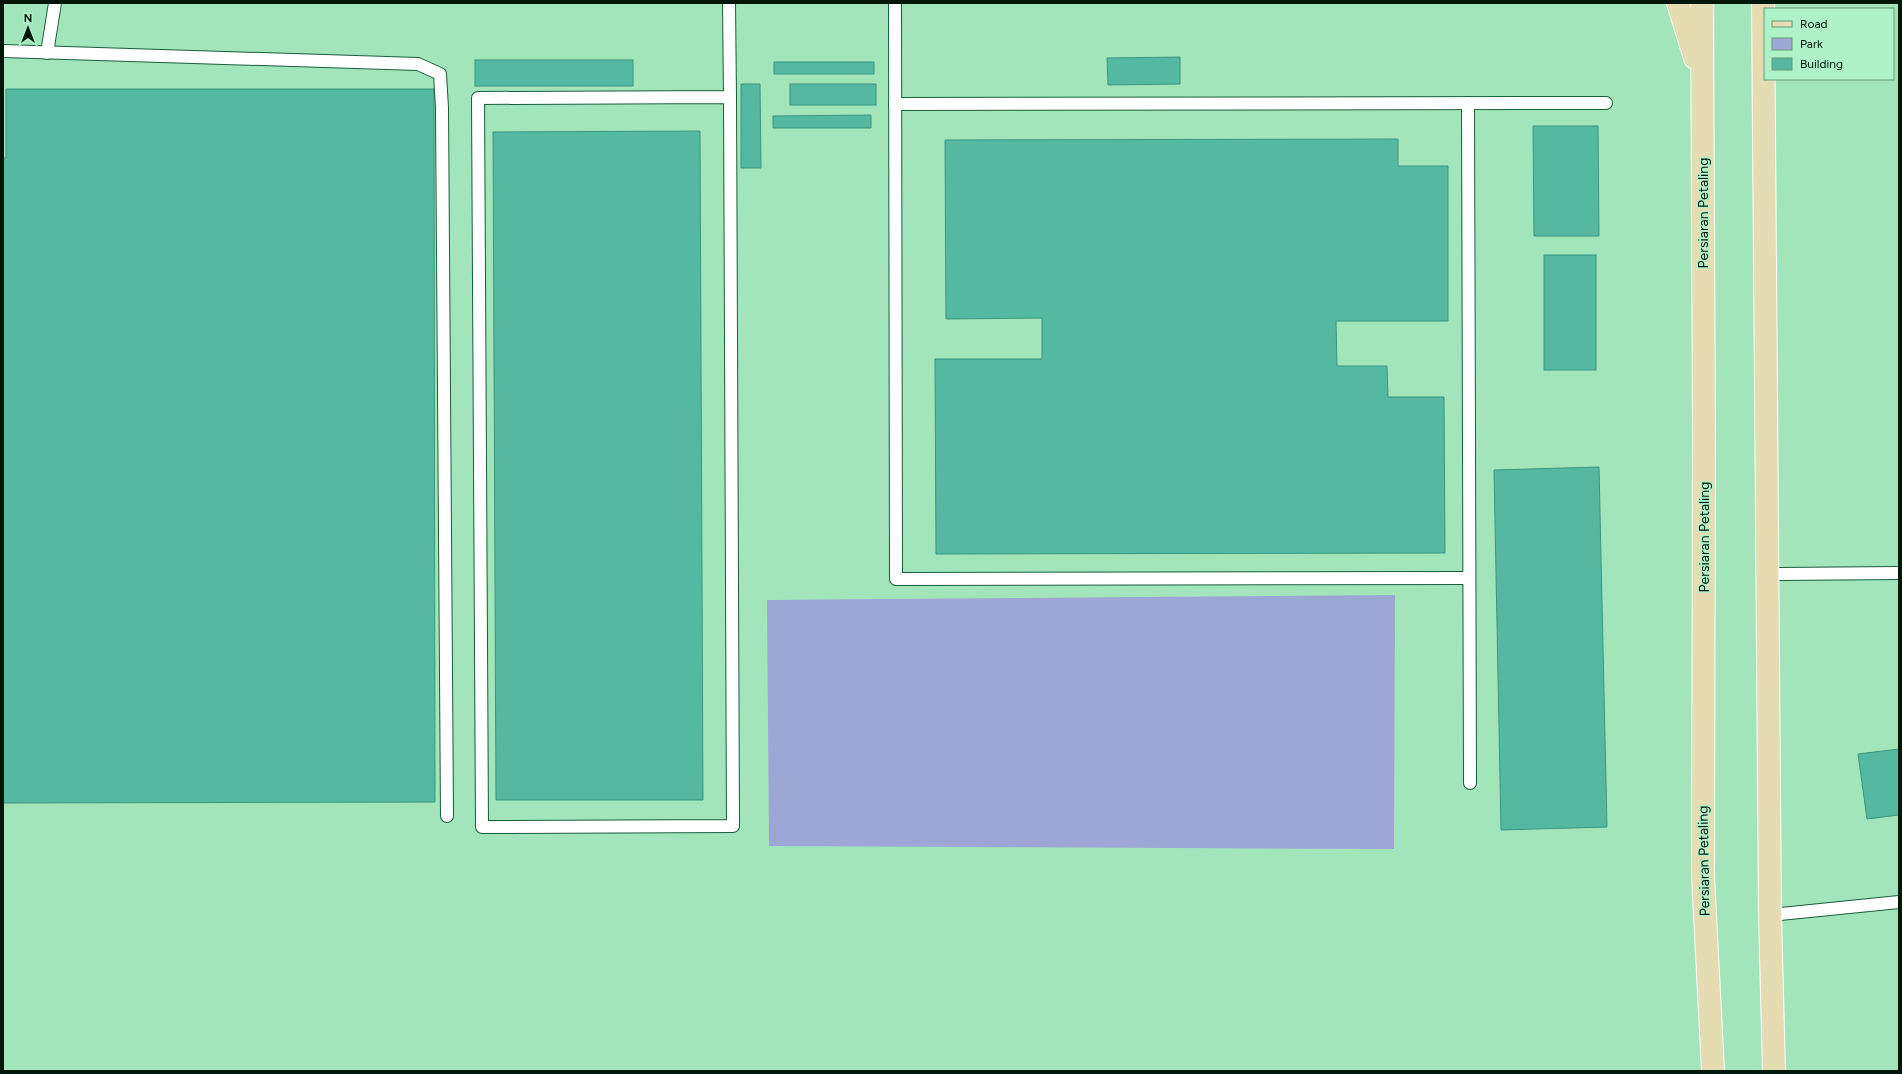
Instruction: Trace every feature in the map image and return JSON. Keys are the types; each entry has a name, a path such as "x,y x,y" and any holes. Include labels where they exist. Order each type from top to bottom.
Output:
{"main road":[{"path":"1678,3 1702,81"},
{"name":"Persiaran Petaling","path":"1702,3 1704,434 1703,876 1713,1071"},
{"path":"1767,80 1770,915 1774,1071"}],"lane":[{"path":"47,52 55,3"},
{"path":"729,3 730,97 733,826 482,827 478,98 730,97"},
{"path":"895,3 896,579 1469,578"},
{"path":"3,51 418,64 440,74 442,116 448,816"},
{"path":"1468,103 1470,783"},
{"path":"895,104 1606,103"},
{"path":"1768,574 1899,573"},
{"path":"1770,915 1899,902"}],"green space":[{"path":"1395,595 1394,849 769,846 767,600"}],"building":[{"path":"1180,57 1180,84 1108,85 1107,58"},
{"path":"475,60 633,60 633,86 475,86"},
{"path":"774,62 874,62 874,74 774,74"},
{"path":"741,84 760,84 761,168 741,168"},
{"path":"790,84 876,84 876,105 790,105"},
{"path":"6,89 434,89 435,802 3,803 3,158 6,158"},
{"path":"871,115 871,128 773,128 773,116"},
{"path":"1533,126 1598,126 1599,236 1534,236"},
{"path":"700,131 703,800 496,800 493,132"},
{"path":"1398,139 1398,166 1448,166 1448,321 1336,321 1337,366 1387,366 1388,397 1444,397 1445,553 936,554 935,359 1042,359 1042,318 946,319 945,140"},
{"path":"1544,255 1596,255 1596,370 1544,370"},
{"path":"1599,467 1607,827 1501,830 1494,470"},
{"path":"1899,749 1899,815 1867,819 1858,754"}]}
